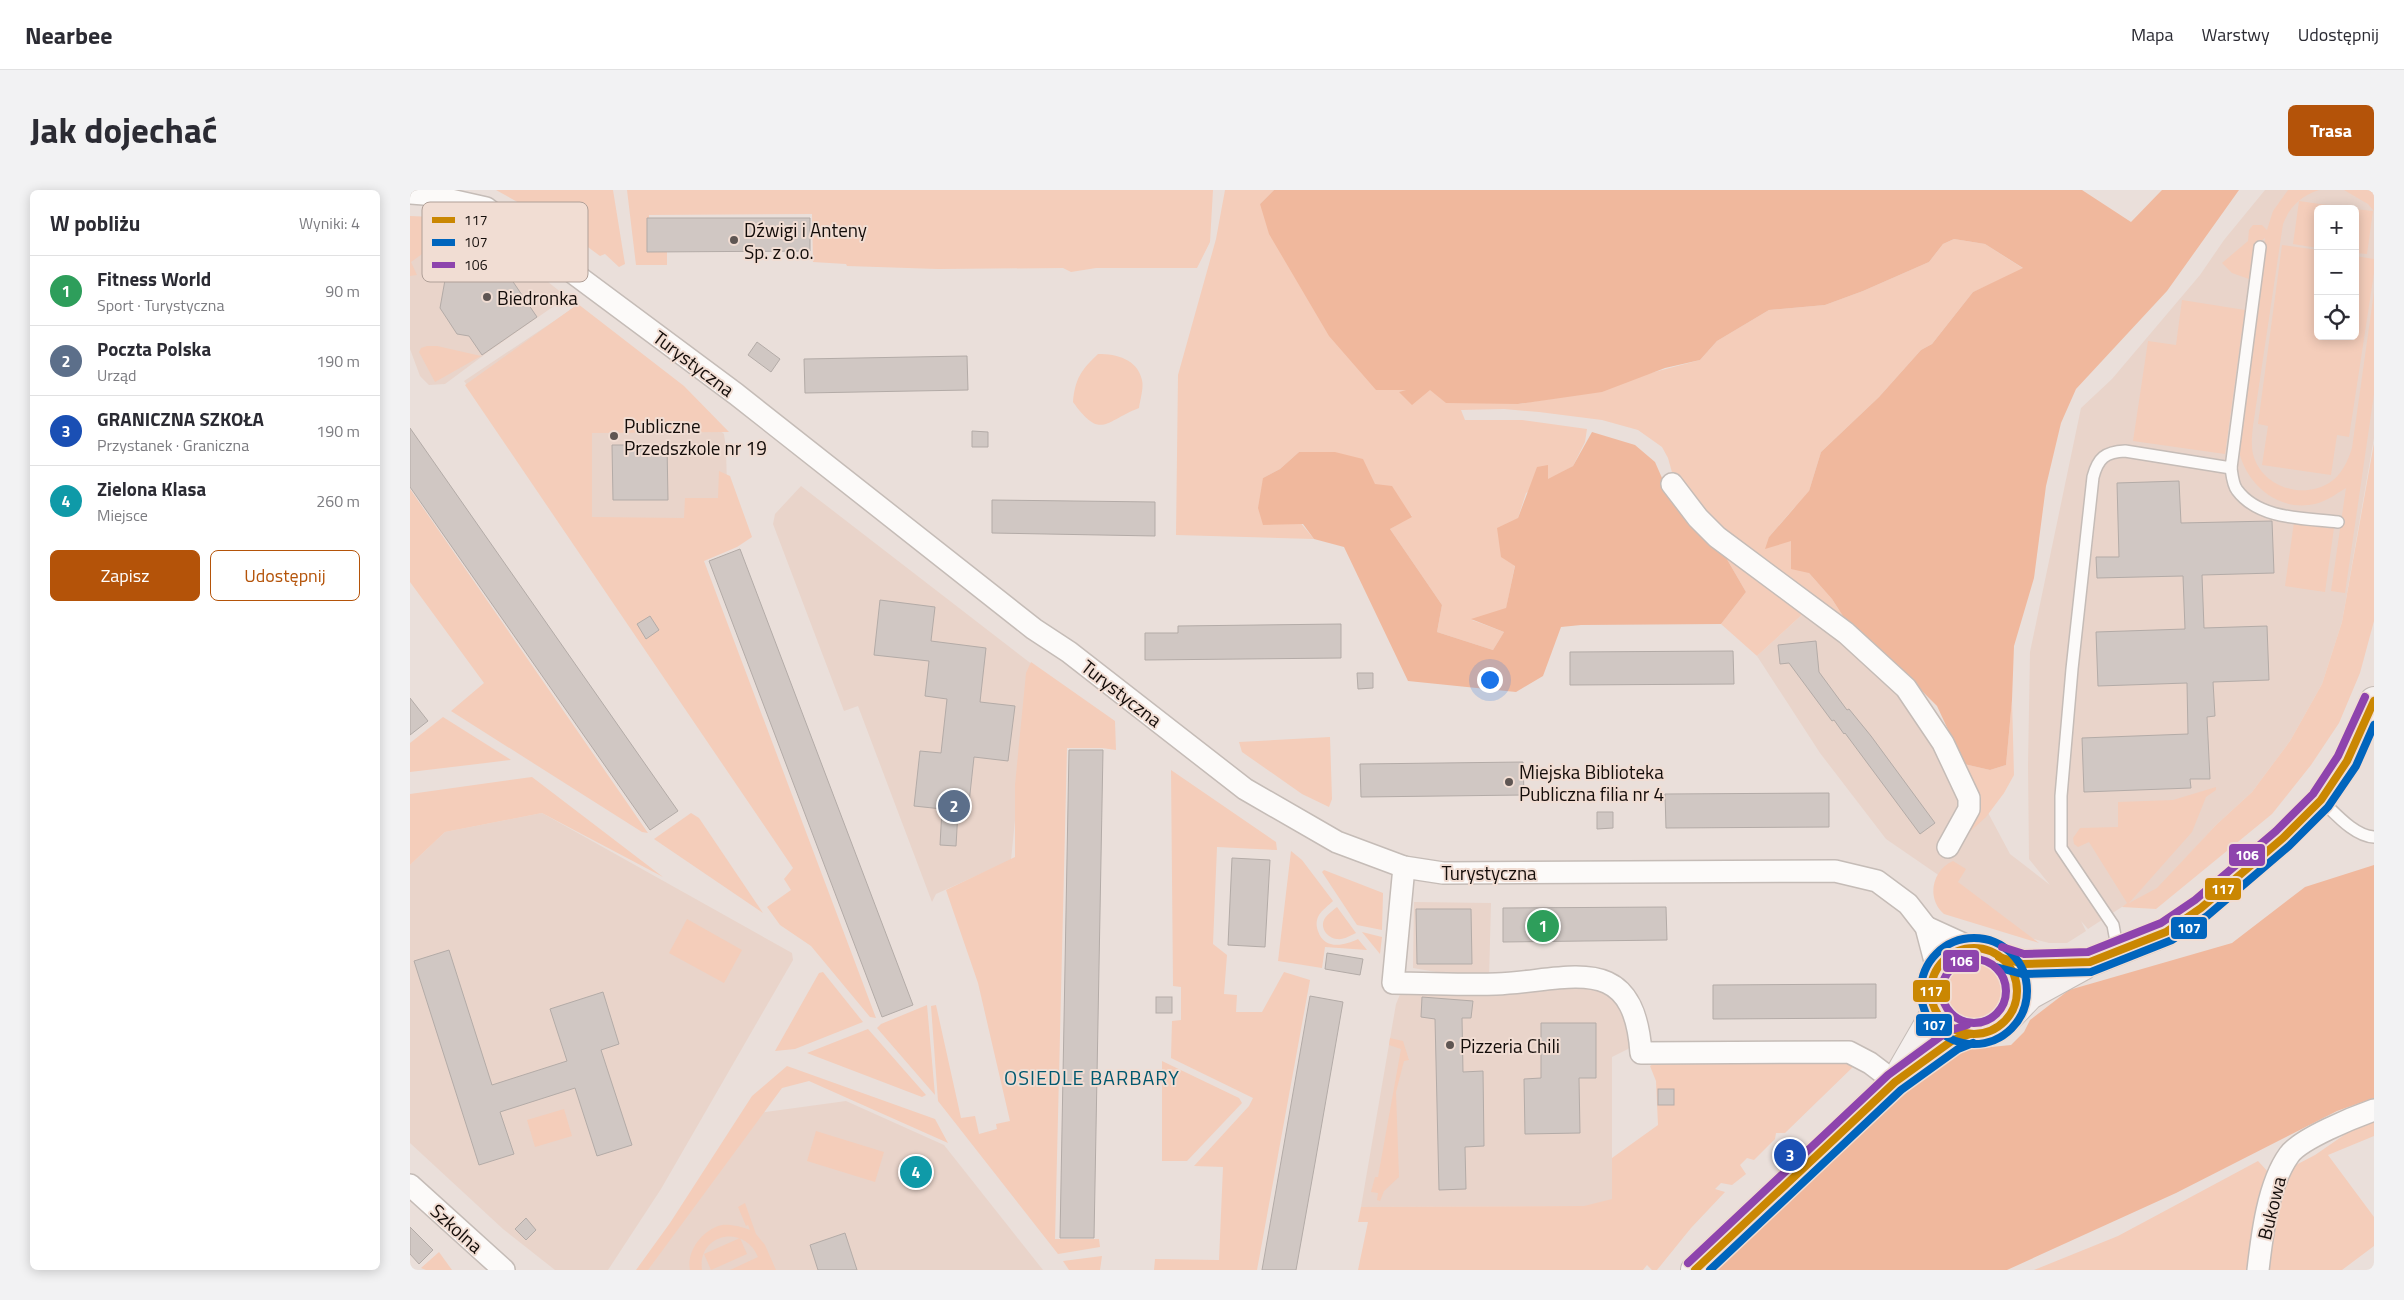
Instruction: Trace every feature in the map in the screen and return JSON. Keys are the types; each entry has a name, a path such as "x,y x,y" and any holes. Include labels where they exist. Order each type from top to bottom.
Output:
{"street":[{"name":"Turystyczna","path":"410,193 424,194 459,202"},
{"name":"Turystyczna","path":"585,282 736,394 1034,629 1069,652 1245,789 1337,842 1404,867 1443,872 1835,871 1877,881 1908,904 1926,927 1937,969"},
{"path":"1672,484 1698,518 1718,537 1846,634 1906,688 1944,743 1969,798 1969,810 1948,847"},
{"path":"1695,1270 1895,1082 1953,1040 1990,1030 2007,1019 2030,994 2090,962 2166,932 2202,908 2276,844 2321,800 2347,761 2374,701"},
{"path":"1404,867 1393,983 1496,984 1560,976 1605,980 1627,996 1639,1028 1641,1052 1848,1052 1870,1063 1895,1082"},
{"name":"Turystyczna","path":"1926,927 1972,948"},
{"path":"1970,1034 1956,1031 1945,1023 1936,1012 1931,990 1937,969 1953,954 1972,948 1986,950 1999,957 2023,964 2090,962"},
{"path":"1999,957 2012,973 2016,993 2014,1007 2007,1019"},
{"path":"1895,1082 1936,1012"},
{"name":"Bukowa","path":"2258,1270 2275,1180 2290,1153 2326,1130 2374,1110"},
{"name":"Szkolna","path":"410,1185 504,1270"}],"lane":[{"path":"2260,247 2231,468 2236,489 2260,509 2278,514 2338,522"},
{"path":"2118,952 2113,925 2061,848 2061,796 2072,669 2093,477 2102,456 2113,452 2125,452 2231,468"},
{"path":"2321,800 2353,828 2367,837 2374,837"}],"shaded area":[{"path":"496,190 613,190 625,264 619,267 605,254 600,256 588,247 588,202 518,202"},
{"path":"627,190 1213,190 1210,242 1197,268 1096,268 1071,272 1063,268 938,269 847,266 846,264 813,262 812,214 649,215 649,251 667,251 667,265 636,265"},
{"path":"1225,190 1274,190 1260,204 1409,390 1399,392 1430,389 1518,404 1556,398 1700,360 1717,341 1769,310 1825,305 1863,291 1929,262 1943,244 1954,239 1985,244 2024,269 1973,292 1932,344 1921,350 1879,397 1821,452 1809,491 1811,494 1794,508 1769,537 1791,541 1809,573 1832,599 1852,630 1715,530 1673,476 1668,458 1662,447 1638,430 1602,420 1539,412 1504,409 1461,410 1465,420 1522,420 1587,429 1585,442 1573,466 1526,493 1518,518 1515,565 1506,609 1472,620 1504,632 1493,650 1437,632 1442,605 1390,529 1412,516 1375,485 1299,452 1280,469 1263,478 1314,539 1176,535 1178,375 1216,239"},
{"path":"1274,190 2082,190 2131,222 2162,190 2239,190 2167,291 2076,389 2061,423 2046,486 2034,578 2014,646 2012,700 2006,765 1990,770 1964,764 1937,706 1905,674 1852,630 1832,599 1809,573 1791,569 1791,541 1765,549 1769,537 1809,491 1821,452 1879,397 1921,350 1932,344 1973,292 2023,268 1985,244 1954,239 1943,244 1929,262 1863,291 1825,305 1769,310 1717,341 1700,360 1665,368 1602,392 1518,404 1446,403 1430,390 1412,405 1399,392 1406,390 1376,390 1329,336 1269,234 1260,204"},
{"path":"2265,190 2374,190 2374,438 2342,622 2322,684 2290,741 2252,792 2216,825 2149,898 2128,903 2088,929 2081,921 2086,931 2067,943 2049,943 2030,938 1886,839 1820,753 1757,656 1815,603 1937,717 2010,854 2050,885 2029,859 2030,652 2081,408 2112,379 2200,275 2224,240"},
{"path":"2288,190 2319,190 2297,202 2283,224 2253,426 2252,451 2257,465 2264,474 2273,482 2295,490 2318,488 2329,483 2340,472 2352,448 2374,292 2374,394 2345,593 2331,591 2346,488 2315,504 2285,503 2261,489 2251,478 2239,452 2237,438 2265,238 2255,245 2249,279 2232,273 2222,263 2248,241 2249,230 2253,225 2262,225 2267,230 2273,211"},
{"path":"2344,190 2374,190 2374,211 2368,204"},
{"path":"2299,201 2327,205 2314,205 2314,247 2293,244"},
{"path":"2359,209 2373,211 2367,254 2359,253"},
{"path":"410,216 422,217 422,254 411,262 417,275 410,276"},
{"path":"410,220 422,222 422,282 548,282 567,297 445,384 429,385 420,376 410,349"},
{"path":"2282,245 2314,249 2314,340 2359,340 2359,257 2374,259 2374,273 2349,437 2337,435 2331,475 2262,465 2268,426 2258,424"},
{"path":"2182,300 2245,310 2225,454 2133,441 2148,341 2176,345"},
{"path":"578,304 684,386 729,432 592,433 592,517 684,518 685,498 718,498 719,471 730,476 752,537 737,547 704,561 876,1018 870,1017 811,946 780,925 767,907 791,890 784,879 793,868 465,385"},
{"name":"Publiczne Przedszkole nr 19","path":"572,309 724,434 728,525 598,562 464,381"},
{"path":"437,346 481,356 435,382 419,352 421,348"},
{"path":"1098,354 1112,355 1125,359 1136,367 1142,380 1139,408 1104,425 1090,421 1073,402 1075,387 1080,375"},
{"path":"1592,432 1635,445 1655,462 1669,494 1721,549 1746,592 1721,624 1581,625 1561,627 1543,676 1516,692 1408,681 1344,547 1314,539 1303,524 1263,525 1258,508 1263,478 1280,469 1299,452 1335,452 1363,459 1375,484 1392,486 1412,517 1390,529 1442,605 1437,632 1493,650 1504,632 1471,619 1506,608 1515,566 1501,557 1497,528 1518,518 1537,467 1548,465 1548,479 1573,466"},
{"path":"2374,443 2374,621 2360,673 2339,723 2311,765 2272,814 2156,909 2122,907 2127,903 2089,842 2078,847 2074,844 2073,838 2080,828 2118,827 2118,802 2173,800 2216,787 2216,790 2206,797 2192,832 2129,903 2157,888 2216,825 2252,792 2290,741 2322,684 2342,622"},
{"path":"801,486 1033,665 1030,670 1011,860 936,894 932,902 858,706 844,711 773,524 775,514"},
{"path":"410,489 648,833 642,832 451,711 484,683 410,582"},
{"path":"2294,522 2334,528 2325,592 2285,586"},
{"path":"1721,549 1806,611 1757,656 1721,624 1746,592"},
{"path":"1031,662 1115,721 1116,750 1067,748 1055,1239 1099,1239 1100,1247 1058,1254 938,1101 931,1006 936,1005 961,1118 975,1116 979,1134 997,1129 996,1124 1010,1121 978,983 946,890 1015,857 1015,785 1026,673"},
{"path":"2012,700 2014,775 2004,793 1986,817 1963,838 1964,764 1990,770 2006,765"},
{"path":"443,717 511,760 410,772 410,743"},
{"path":"1330,737 1332,799 1329,807 1302,794 1242,752 1239,742"},
{"path":"1171,770 1276,842 1277,850 1217,847 1213,944 1227,955 1224,994 1237,995 1236,1012 1262,1012 1284,972 1310,980 1257,1270 1154,1270 1155,1259 1219,1260 1223,1167 1194,1166 1249,1106 1253,1098 1171,1058 1172,1021 1181,1020 1181,987 1173,986"},
{"path":"532,777 663,877 542,813 445,832 410,865 410,794"},
{"path":"542,813 792,953 793,960 661,1189 608,1270 555,1270 503,1229 410,1143 410,865 445,832"},
{"path":"691,813 699,818 763,913 654,839"},
{"path":"1291,851 1302,860 1333,901 1322,911 1317,919 1317,927 1321,937 1330,944 1335,945 1341,945 1358,939 1367,950 1325,947 1322,968 1278,961"},
{"path":"1953,861 1966,869 1958,882 2039,943 1944,914 1938,908 1935,901 1934,885 1940,871"},
{"path":"2374,865 2374,1098 2337,1111 2176,1193 2007,1270 1712,1270 1952,1051 2011,1045 2024,1032 2030,1020 2069,990 2232,943 2305,887"},
{"path":"1324,870 1383,893 1382,930 1357,925 1322,872"},
{"path":"1414,902 1491,903 1489,979 1482,980 1413,968"},
{"path":"1337,907 1356,933 1342,939 1330,937 1323,925 1325,918"},
{"path":"687,919 742,950 724,983 669,953"},
{"path":"1362,932 1382,937 1380,954"},
{"path":"1977,962 1989,964 2002,975 2007,992 2005,1004 1994,1017 1977,1022 1965,1020 1952,1009 1947,992 1949,980 1960,967"},
{"path":"823,972 863,1022 795,1049 775,1051 819,973"},
{"path":"1553,981 1593,984 1619,996 1634,1039 1628,1049 1612,1057 1612,1206 1361,1207 1396,1004 1401,992 1485,995"},
{"path":"927,1005 935,1095 877,1028 881,1024"},
{"path":"868,1029 926,1095 922,1097 807,1053"},
{"path":"1390,1038 1403,1041 1409,1060 1404,1061 1396,1092 1399,1177 1384,1191 1380,1201 1377,1200 1378,1193 1371,1192 1375,1177 1378,1177 1401,1049 1389,1045"},
{"path":"1835,1057 1856,1064 1785,1133 1776,1133 1775,1139 1754,1160 1747,1158 1740,1165 1746,1174 1732,1185 1721,1183 1715,1189 1725,1192 1691,1228 1657,1270 1652,1270 1647,1265 1643,1270 1358,1270 1368,1222 1358,1222 1361,1207 1584,1206 1612,1199 1612,1158 1658,1125 1656,1081 1650,1066 1662,1058"},
{"path":"1162,1061 1239,1098 1242,1103 1187,1161 1162,1161"},
{"path":"787,1066 935,1119 948,1143 809,1081 782,1088 648,1270 636,1270 670,1223 752,1096"},
{"path":"846,1101 944,1145 1043,1270 646,1270 759,1113"},
{"path":"564,1109 572,1136 535,1147 527,1120"},
{"path":"2374,1118 2374,1136 2328,1155 2374,1217 2374,1246 2342,1270 2264,1270 2281,1191 2294,1166 2315,1155 2363,1122"},
{"path":"816,1131 884,1152 875,1182 807,1161"},
{"path":"2258,1161 2269,1173 2251,1270 2034,1270 2118,1236"},
{"path":"745,1203 756,1234 765,1245 776,1270 730,1270 758,1257 751,1246 743,1240 723,1237 714,1241 707,1248 702,1258 702,1270 690,1270 689,1263 693,1248 708,1231 722,1225 750,1230 748,1225 746,1226 738,1207"},
{"path":"740,1238 747,1254 711,1270 704,1254"},
{"path":"439,1252 452,1270 426,1270 421,1268"},
{"path":"1102,1256 1100,1270 1069,1270 1063,1261"}],"building":[{"path":"647,218 810,218 810,251 647,252"},
{"path":"445,282 513,282 537,317 482,355 469,336 457,334 440,308"},
{"path":"757,342 780,359 771,372 748,355"},
{"path":"967,356 968,390 805,393 804,359"},
{"path":"410,428 678,811 650,830 410,487"},
{"path":"972,431 988,432 988,447 972,447"},
{"path":"612,445 667,445 668,500 613,500"},
{"path":"2179,481 2181,523 2272,521 2274,573 2202,575 2204,628 2267,626 2269,680 2213,682 2215,716 2207,717 2210,779 2190,779 2191,788 2084,792 2082,738 2188,734 2187,683 2098,686 2096,632 2185,629 2183,576 2097,578 2096,557 2119,557 2117,483"},
{"path":"992,500 1155,502 1155,536 992,533"},
{"path":"740,549 913,1005 882,1017 709,561"},
{"path":"880,600 935,607 931,641 986,648 980,702 1015,706 1008,761 974,757 968,812 958,811 956,846 940,845 942,809 914,806 920,751 941,753 947,699 925,696 929,661 874,655"},
{"path":"650,616 659,630 646,639 637,624"},
{"path":"1341,624 1341,658 1145,660 1145,633 1178,633 1178,626"},
{"path":"1816,641 1819,672 1847,710 1849,709 1871,736 1935,823 1920,834 1845,733 1834,720 1832,721 1789,663 1780,664 1778,645"},
{"path":"1733,651 1734,684 1570,685 1570,652"},
{"path":"1357,673 1373,673 1373,688 1358,689"},
{"path":"410,698 428,721 410,735"},
{"path":"1069,750 1103,750 1094,1238 1060,1238"},
{"path":"1523,762 1524,795 1361,797 1360,764"},
{"path":"1829,793 1829,827 1666,828 1665,794"},
{"path":"1597,812 1613,812 1613,828 1597,829"},
{"path":"1232,858 1270,860 1265,947 1228,945"},
{"path":"1666,907 1667,940 1503,942 1503,908"},
{"path":"1416,909 1471,909 1472,964 1417,964"},
{"path":"449,950 492,1085 567,1061 550,1009 603,992 619,1044 601,1050 632,1145 597,1156 575,1088 500,1112 514,1154 479,1165 414,961"},
{"path":"1327,953 1363,959 1360,975 1325,969"},
{"path":"1876,984 1876,1018 1713,1019 1713,985"},
{"path":"1310,996 1343,1002 1315,1163 1296,1270 1262,1270"},
{"path":"1156,997 1172,997 1172,1013 1156,1013"},
{"path":"1422,997 1473,1001 1471,1018 1462,1018 1463,1072 1483,1071 1484,1146 1465,1147 1466,1189 1439,1190 1435,1019 1421,1017"},
{"path":"1541,1023 1596,1023 1596,1078 1579,1078 1580,1133 1525,1134 1524,1079 1541,1078"},
{"path":"1658,1089 1674,1089 1674,1105 1658,1105"},
{"path":"907,1161 928,1167 924,1183 903,1177"},
{"path":"526,1218 536,1230 526,1240 515,1229"},
{"path":"410,1227 433,1250 419,1264 410,1254"},
{"path":"845,1233 857,1270 818,1270 810,1245"}],"transit line":[{"name":"106","path":"2002,947 2024,954 2088,952 2161,923 2195,900 2276,831 2313,794 2338,756 2365,697"},
{"name":"117","path":"1999,957 2023,964 2090,962 2166,932 2201,908 2283,838 2321,800 2347,761 2374,701"},
{"name":"107","path":"1996,967 2022,974 2091,972 2172,940 2207,916 2289,846 2328,807 2356,766 2374,725"},
{"name":"107","path":"1974,938 1994,942 2011,954 2023,971 2027,991 2023,1011 2011,1028 1994,1040 1974,1044 1954,1040 1937,1028 1925,1011 1921,991 1925,971 1937,954 1954,942 1974,938"},
{"name":"117","path":"1974,948 1990,952 2004,961 2013,975 2017,991 2013,1007 2004,1021 1990,1030 1974,1034 1958,1030 1944,1021 1935,1007 1931,991 1935,975 1944,961 1958,952 1974,948"},
{"name":"106","path":"1968,959 1980,959 1997,968 2004,979 2006,991 2004,1003 1997,1014 1980,1023 1968,1023 1956,1018 1947,1009 1942,997 1942,985 1947,973 1956,964 1968,959"},
{"name":"106","path":"1688,1263 1888,1075 1948,1031 1967,1025"},
{"name":"117","path":"1695,1270 1895,1082 1953,1040 1970,1034"},
{"name":"107","path":"1710,1270 1901,1090 1958,1049 1973,1043"}],"place":[{"name":"Dźwigi i Anteny Sp. z o.o.","path":"734,240"},
{"name":"Biedronka","path":"487,297"},
{"name":"Publiczne Przedszkole nr 19","path":"614,436"},
{"name":"Miejska Biblioteka Publiczna filia nr 4","path":"1509,782"},
{"name":"Poczta Polska","path":"954,806"},
{"name":"Fitness World","path":"1543,926"},
{"name":"Pizzeria Chili","path":"1450,1045"},
{"name":"GRANICZNA SZKOŁA","path":"1790,1155"},
{"name":"Zielona Klasa","path":"916,1172"}],"district":[{"name":"OSIEDLE BARBARY","path":"1092,1077"}]}
